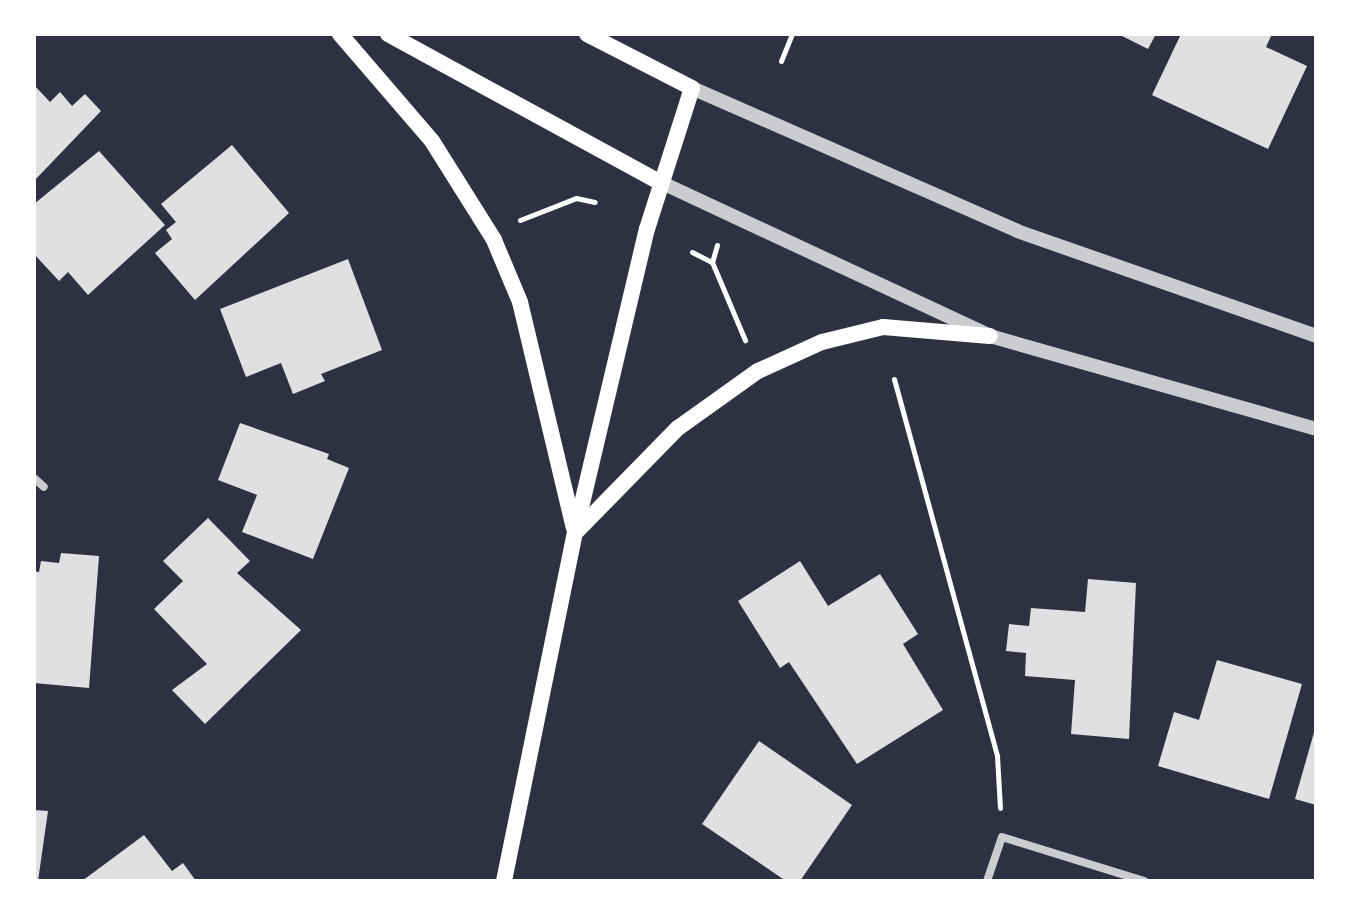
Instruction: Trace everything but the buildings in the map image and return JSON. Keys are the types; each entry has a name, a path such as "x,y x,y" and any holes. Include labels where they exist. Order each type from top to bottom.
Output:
{"main road":[{"path":"340,34 432,141 494,240 520,302 575,533"},
{"path":"388,34 658,181"},
{"path":"504,881 575,533 658,181 692,88 587,34"},
{"path":"575,533 678,428 758,371 822,342 883,327 990,336"}],"street":[{"path":"692,88 1017,231 1316,336"},
{"path":"658,181 990,336 1316,429"},
{"path":"34,478 44,487"},
{"path":"987,881 1002,837 1144,881"}],"path":[{"path":"781,61 792,34"},
{"path":"516,221 576,198 595,202"},
{"path":"712,262 719,241"},
{"path":"692,252 712,262 748,346"},
{"path":"894,379 997,756 1002,837"}]}
